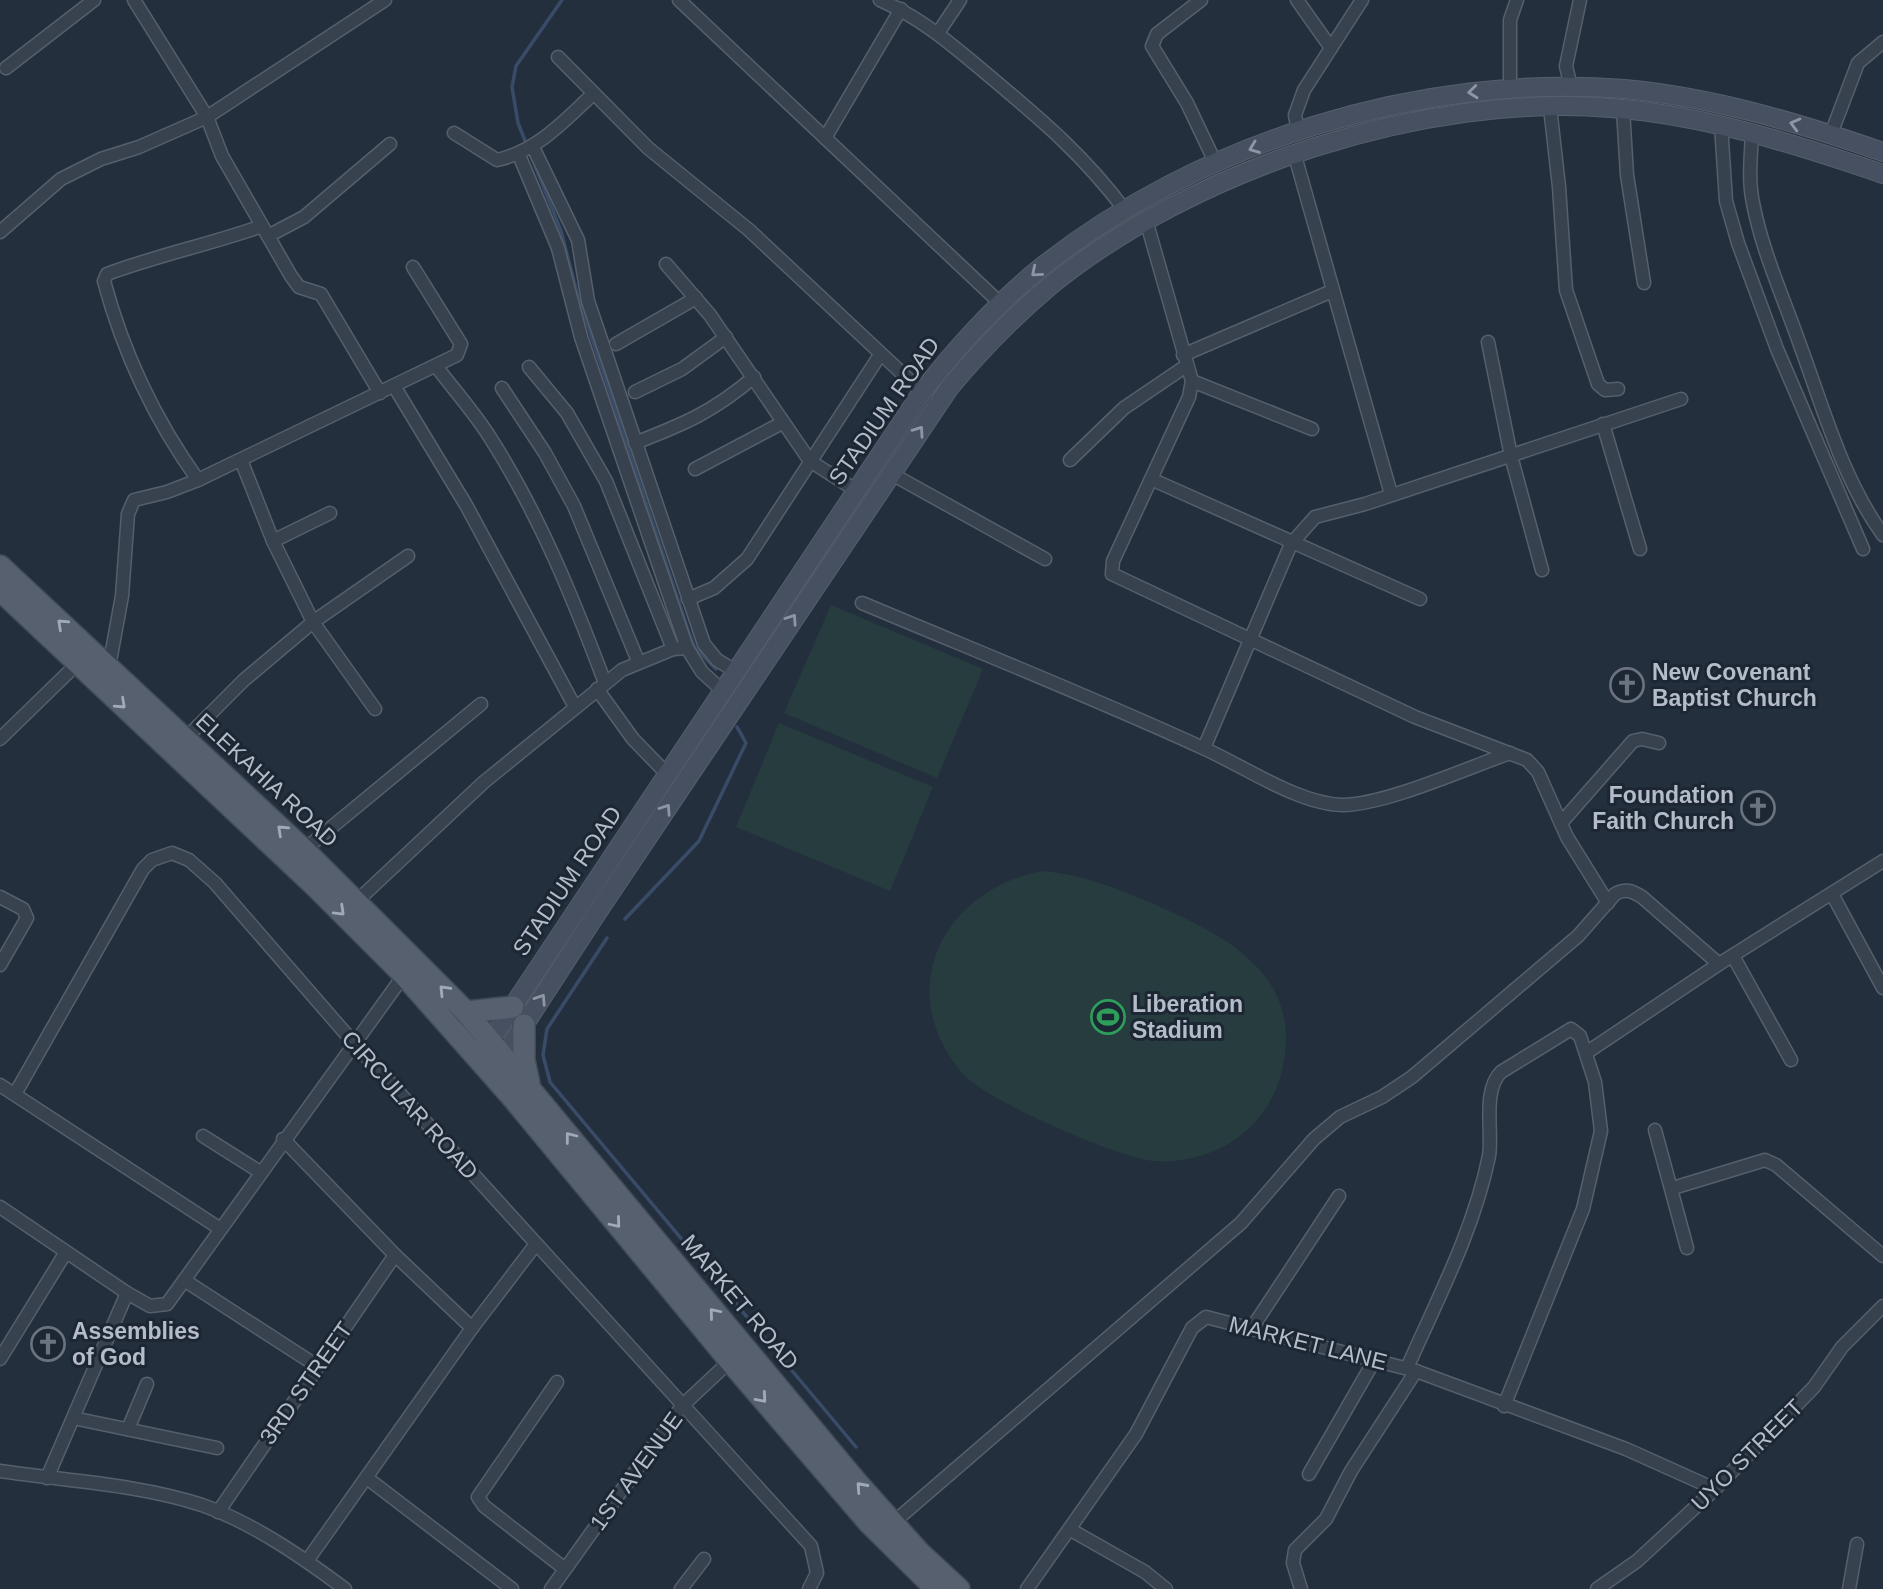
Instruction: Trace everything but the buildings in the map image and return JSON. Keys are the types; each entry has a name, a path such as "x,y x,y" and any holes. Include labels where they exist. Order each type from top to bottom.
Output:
{"main road":[{"name":"STADIUM ROAD","path":"485,1067 505,1057 519,1016 668,775 922,392 963,341 1000,303 1071,245 1124,209 1216,164 1298,131 1393,104 1510,89 1623,89 1707,100 1831,134 1883,152"},
{"name":"STADIUM ROAD","path":"485,1067 490,1040 519,1016 950,387 1016,315 1082,262 1146,220 1216,187 1296,156 1359,136 1448,115 1550,107 1623,109 1721,125 1883,174"},
{"path":"1071,245 1082,262"},
{"name":"ELEKAHIA ROAD","path":"0,566 84,657 404,975 485,1067"},
{"name":"ELEKAHIA ROAD","path":"0,590 84,657 109,667 357,901 490,1040"},
{"path":"466,1012 519,1016 530,1086"},
{"name":"MARKET ROAD","path":"490,1040 689,1283 919,1552 959,1589"},
{"name":"MARKET ROAD","path":"485,1067 730,1361 869,1522 936,1589"}],"street":[{"path":"5,68 94,0"},
{"path":"134,0 207,117 222,156 299,287 321,294 380,393"},
{"path":"0,232 61,179 101,159 139,148 207,117 385,0"},
{"path":"679,0 1000,303"},
{"path":"880,0 901,9 938,33 1054,129 1088,163 1124,209"},
{"path":"938,33 960,0"},
{"path":"1201,0 1157,34 1152,40 1152,46 1186,103 1216,164"},
{"path":"1297,0 1331,47"},
{"path":"1298,131 1297,105 1362,0"},
{"path":"1510,89 1510,20 1517,0"},
{"path":"1571,87 1566,66 1580,0"},
{"path":"825,138 901,9"},
{"path":"1831,134 1858,63 1883,42"},
{"path":"558,57 648,148 749,230 922,392"},
{"path":"454,133 497,160 519,155 533,147 592,94"},
{"path":"1550,107 1566,290 1598,384 1605,390 1618,389"},
{"path":"1623,109 1627,175 1644,283"},
{"path":"1721,125 1726,201 1738,243 1777,349 1863,550"},
{"path":"1752,134 1750,168 1753,203 1774,272 1838,452 1870,517 1883,535"},
{"path":"198,480 142,387 104,281 107,274 265,231 304,217 390,144"},
{"path":"533,147 578,240 588,301 708,652 737,672"},
{"path":"519,155 558,248 581,337 687,648 702,671 724,692"},
{"path":"1296,156 1391,494"},
{"path":"1146,220 1192,381 1189,397 1113,561 1112,574 1251,642 1415,717 1527,760 1535,767 1561,823 1608,903"},
{"path":"666,264 726,337 810,461 857,491"},
{"path":"109,667 120,607 131,502 198,480 457,355 461,344 412,267"},
{"path":"1070,460 1124,408 1185,361 1332,291"},
{"path":"616,344 696,298"},
{"path":"635,392 682,369 726,337"},
{"path":"1488,342 1511,456 1542,570"},
{"path":"688,599 714,588 747,559 880,355"},
{"path":"436,366 490,436 525,497 557,560 601,686 633,739 668,775"},
{"path":"529,367 567,413 599,469 673,649"},
{"path":"635,443 699,418 725,402 754,377"},
{"path":"1192,381 1312,429"},
{"path":"394,386 467,505 575,707"},
{"path":"502,388 545,453 574,506 638,661"},
{"path":"1204,748 1291,544 1315,517 1681,399"},
{"path":"695,469 782,423"},
{"path":"1603,425 1640,549"},
{"path":"241,460 274,541 313,622 375,709"},
{"path":"890,472 1045,559"},
{"path":"1151,479 1291,544 1420,599"},
{"path":"274,541 330,513"},
{"path":"186,739 244,680 313,622 408,556"},
{"path":"862,603 1204,748 1307,798 1342,805 1386,797 1510,753"},
{"path":"357,901 484,782 601,686 638,661 673,649 687,648"},
{"path":"0,739 84,657"},
{"path":"304,850 481,704"},
{"path":"1561,823 1633,741 1642,739 1659,743"},
{"name":"CIRCULAR ROAD","path":"15,1094 144,869 152,860 172,853 189,860 215,883 353,1042 811,1546 817,1573 809,1589"},
{"path":"1586,1053 1719,964 1883,862"},
{"path":"869,1522 894,1522 1241,1223 1314,1139 1340,1117 1382,1097 1412,1077 1578,936 1622,890 1632,891 1719,964"},
{"path":"1832,894 1883,988"},
{"path":"0,897 23,909 27,918 0,965"},
{"path":"1733,956 1791,1060"},
{"path":"0,1207 127,1293 150,1306 160,1307 172,1299 219,1228 404,975"},
{"path":"1301,1589 1293,1563 1295,1550 1326,1519 1351,1471 1412,1370 1476,1205 1490,1153 1492,1090 1497,1076 1571,1029 1580,1036 1601,1109 1596,1159 1583,1209 1504,1406"},
{"path":"0,1084 219,1228"},
{"path":"1656,1130 1687,1248"},
{"path":"203,1136 260,1172"},
{"path":"283,1139 395,1255 471,1328"},
{"path":"1673,1188 1766,1160 1776,1165 1883,1256"},
{"path":"1252,1328 1339,1196"},
{"path":"307,1561 471,1328 536,1244"},
{"path":"0,1359 66,1252"},
{"name":"3RD STREET","path":"218,1512 395,1255"},
{"path":"184,1280 317,1366"},
{"path":"47,1478 127,1293"},
{"name":"UYO STREET","path":"1597,1589 1637,1561 1715,1489 1814,1387 1842,1347 1883,1306"},
{"name":"MARKET LANE","path":"1027,1589 1136,1434 1173,1359 1199,1321 1206,1317 1412,1370 1504,1406 1626,1448 1715,1489"},
{"name":"1ST AVENUE","path":"551,1589 682,1406 730,1361"},
{"path":"1309,1474 1374,1361"},
{"path":"556,1382 478,1497 484,1506 565,1569"},
{"path":"128,1429 147,1384"},
{"path":"73,1418 217,1448"},
{"path":"0,1471 131,1490 218,1512 307,1561 345,1589"},
{"path":"367,1478 512,1589"},
{"path":"1071,1530 1145,1572 1166,1589"},
{"path":"1849,1589 1857,1544"},
{"path":"681,1589 704,1559"}],"green space":[{"path":"831,605 983,669 937,778 784,713"},
{"path":"779,723 933,787 890,891 736,827"},
{"path":"1042,871 1102,884 1185,918 1236,948 1256,966 1272,987 1283,1012 1286,1041 1281,1074 1265,1110 1237,1138 1214,1151 1172,1161 1129,1156 1021,1111 995,1097 962,1073 941,1041 931,1009 930,978 939,948 955,921 978,899 1007,882"}],"waterway":[{"path":"562,0 516,66 512,87 518,123 561,231 577,293 688,630 695,648 716,669"},
{"path":"625,919 699,841 746,743 737,727"},
{"path":"607,938 547,1029 543,1055 550,1082 856,1447"}],"place":[{"name":"New Covenant Baptist Church","path":"1627,685"},
{"name":"Foundation Faith Church","path":"1758,808"},
{"name":"Liberation Stadium","path":"1108,1017"},
{"name":"Assemblies of God","path":"48,1344"}]}
